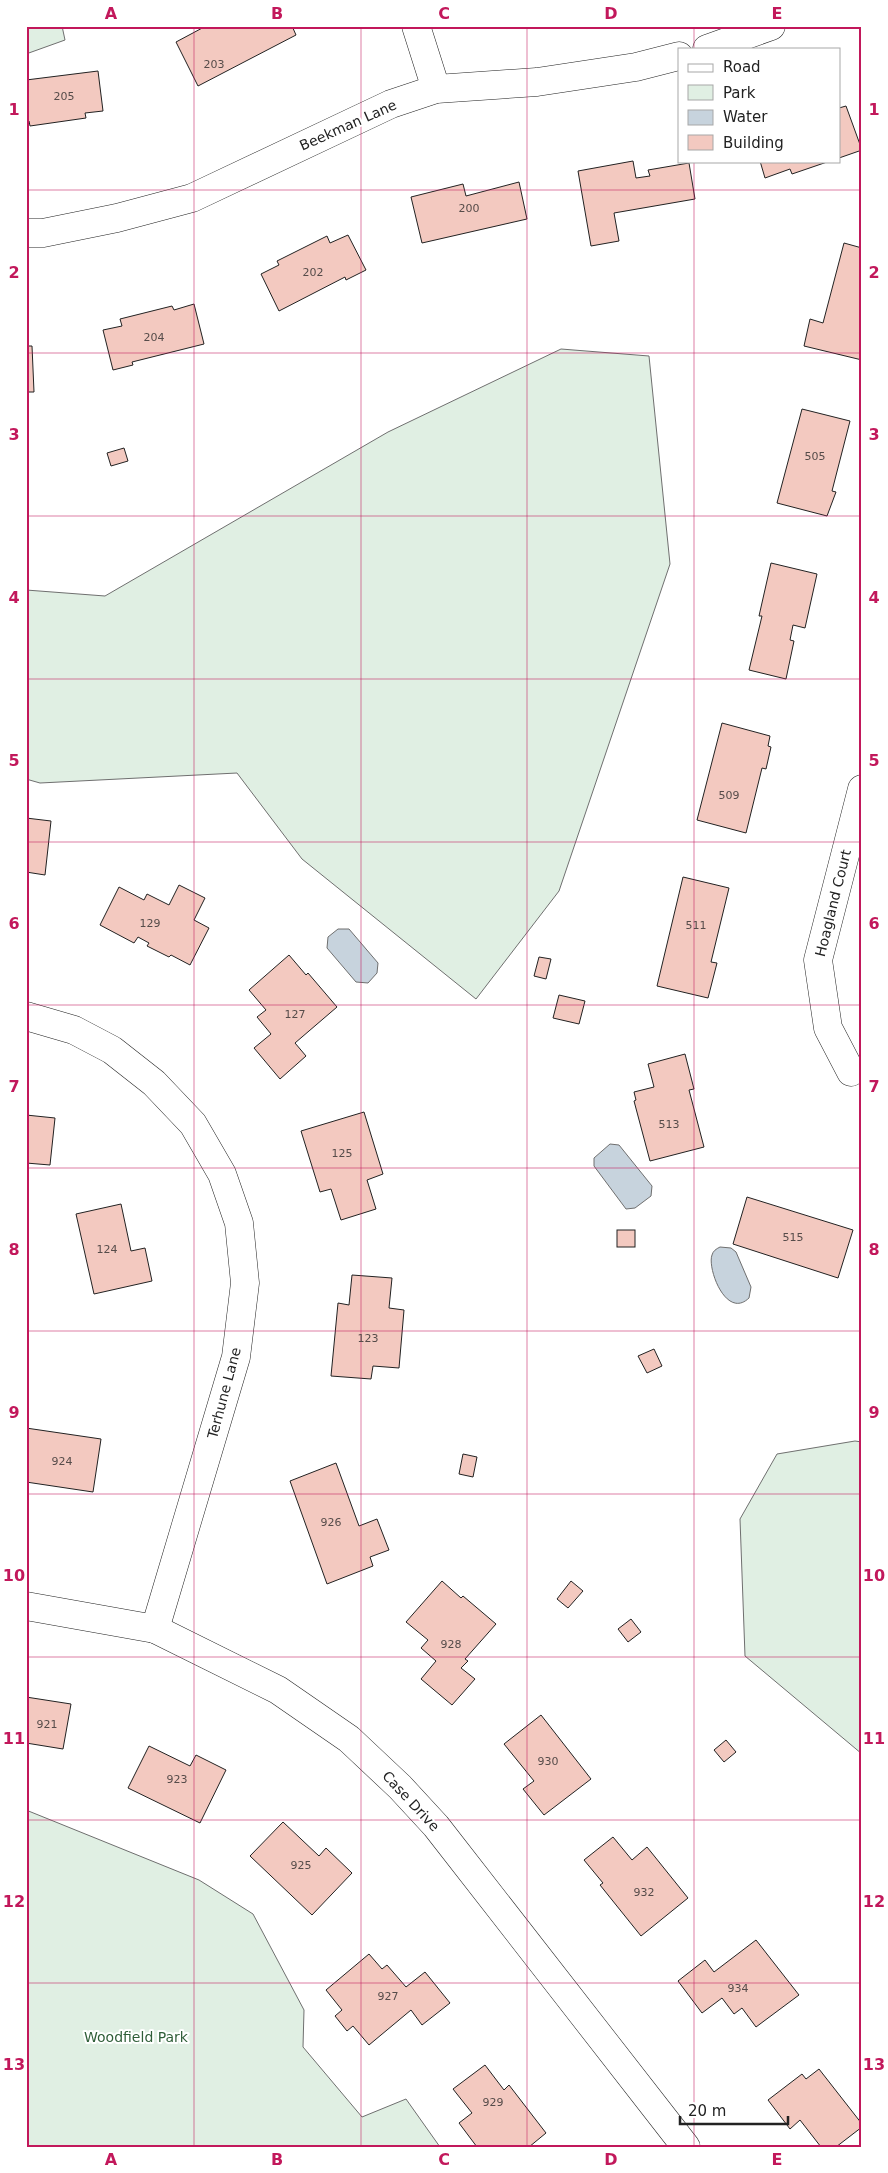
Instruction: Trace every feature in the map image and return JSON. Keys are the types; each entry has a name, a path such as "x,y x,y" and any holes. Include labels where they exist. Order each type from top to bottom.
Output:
{"street":[{"path":"416,26 436,89"},
{"path":"710,48 771,26"},
{"name":"Beekman Lane","path":"26,233 43,233 116,218 192,198 391,104 436,89 537,82 636,67 678,56"},
{"name":"Hoagland Court","path":"851,1072 828,1028 818,960 862,790"},
{"name":"Terhune Lane","path":"26,1016 74,1030 105,1046 154,1083 193,1124 222,1174 240,1223 245,1283 236,1357 155,1629"},
{"name":"Case Drive","path":"26,1606 155,1629 278,1690 349,1739 400,1787 436,1826 686,2147"}],"green space":[{"path":"26,26 62,26 65,40 26,54"},
{"path":"561,349 649,356 670,564 559,891 476,999 302,859 237,773 40,783 26,779 26,590 105,596 388,432"},
{"path":"855,1441 862,1442 862,1754 745,1656 740,1519 777,1454"},
{"name":"Woodfield Park","path":"26,1810 199,1880 253,1914 304,2010 303,2047 362,2117 406,2099 440,2147 26,2147"}],"water":[{"path":"338,929 349,929 378,963 377,973 368,983 356,982 327,948 328,937"},
{"path":"610,1144 619,1145 652,1186 651,1196 635,1208 626,1209 594,1166 594,1158"},
{"path":"720,1247 731,1248 736,1252 751,1287 749,1298 741,1303 733,1302 726,1297 715,1280 711,1261 713,1252"}],"building":[{"path":"206,26 292,26 296,35 198,86 176,42"},
{"path":"98,71 103,111 85,113 86,118 30,126 29,121 26,122 26,80"},
{"path":"846,106 862,150 840,158 840,108"},
{"path":"633,161 636,178 650,176 648,170 689,163 695,199 614,213 619,241 591,246 578,171"},
{"path":"760,162 827,162 792,174 790,169 765,178"},
{"path":"519,182 527,219 422,243 411,197 463,184 466,196"},
{"path":"348,235 366,270 346,280 345,277 279,311 261,274 279,265 277,261 327,236 330,243"},
{"path":"844,243 862,248 862,360 804,346 810,319 823,323"},
{"path":"194,304 204,344 132,362 133,365 113,370 103,330 122,326 120,319 172,306 174,310"},
{"path":"26,346 32,346 34,392 26,392"},
{"path":"802,409 850,421 832,491 836,492 827,516 777,503"},
{"path":"124,448 128,461 111,466 107,453"},
{"path":"771,563 817,574 805,628 793,625 790,640 794,641 786,679 749,670 762,616 759,616"},
{"path":"722,723 770,736 768,746 771,747 766,769 762,768 746,833 697,820"},
{"path":"26,818 51,821 45,875 26,872"},
{"path":"683,877 729,888 711,962 717,963 708,998 657,986"},
{"path":"179,885 205,898 194,920 209,928 190,965 147,946 149,943 138,937 134,943 100,925 119,887 144,900 147,894 169,905"},
{"path":"289,955 306,975 308,973 337,1007 295,1043 306,1056 280,1079 254,1048 271,1034 257,1017 266,1010 249,990"},
{"path":"539,957 551,959 546,979 534,976"},
{"path":"559,995 585,1001 579,1024 553,1018"},
{"path":"685,1054 694,1089 689,1090 704,1147 650,1161 634,1101 636,1100 634,1092 654,1087 648,1064"},
{"path":"364,1112 383,1174 367,1180 376,1209 341,1220 331,1189 320,1192 301,1131"},
{"path":"26,1115 55,1118 50,1165 26,1163"},
{"path":"747,1197 853,1230 838,1278 733,1244"},
{"path":"121,1204 131,1251 145,1248 152,1281 94,1294 76,1214"},
{"path":"617,1230 635,1230 635,1247 617,1247"},
{"path":"352,1275 392,1278 389,1308 404,1310 399,1368 373,1366 371,1379 331,1376 338,1303 349,1305"},
{"path":"654,1349 662,1366 647,1373 638,1356"},
{"path":"26,1428 101,1439 93,1492 26,1482"},
{"path":"463,1454 477,1457 473,1477 459,1474"},
{"path":"336,1463 359,1526 377,1519 389,1550 370,1557 373,1566 327,1584 290,1481"},
{"path":"442,1581 496,1624 465,1659 468,1661 461,1668 475,1679 452,1705 421,1679 436,1661 421,1648 428,1640 406,1622"},
{"path":"571,1581 583,1591 568,1608 557,1599"},
{"path":"631,1619 641,1632 628,1642 618,1629"},
{"path":"26,1697 71,1704 63,1749 26,1743"},
{"path":"541,1715 591,1779 544,1815 523,1789 534,1781 504,1744"},
{"path":"726,1740 736,1752 724,1762 714,1750"},
{"path":"149,1746 190,1766 196,1755 226,1770 200,1823 128,1788"},
{"path":"283,1822 319,1856 326,1848 352,1873 312,1915 250,1856"},
{"path":"613,1837 632,1860 647,1847 688,1898 641,1936 600,1885 603,1883 584,1860"},
{"path":"756,1940 799,1995 756,2027 742,2008 734,2014 722,1998 702,2013 678,1981 705,1960 714,1972"},
{"path":"369,1954 382,1969 387,1965 406,1987 425,1972 450,2003 422,2025 411,2010 369,2045 353,2026 347,2031 335,2016 342,2010 326,1990"},
{"path":"485,2065 504,2090 509,2085 546,2133 529,2147 477,2147 459,2123 472,2113 453,2089"},
{"path":"819,2069 862,2124 862,2127 836,2147 821,2147 800,2120 790,2129 768,2100 802,2074 806,2079"}]}
